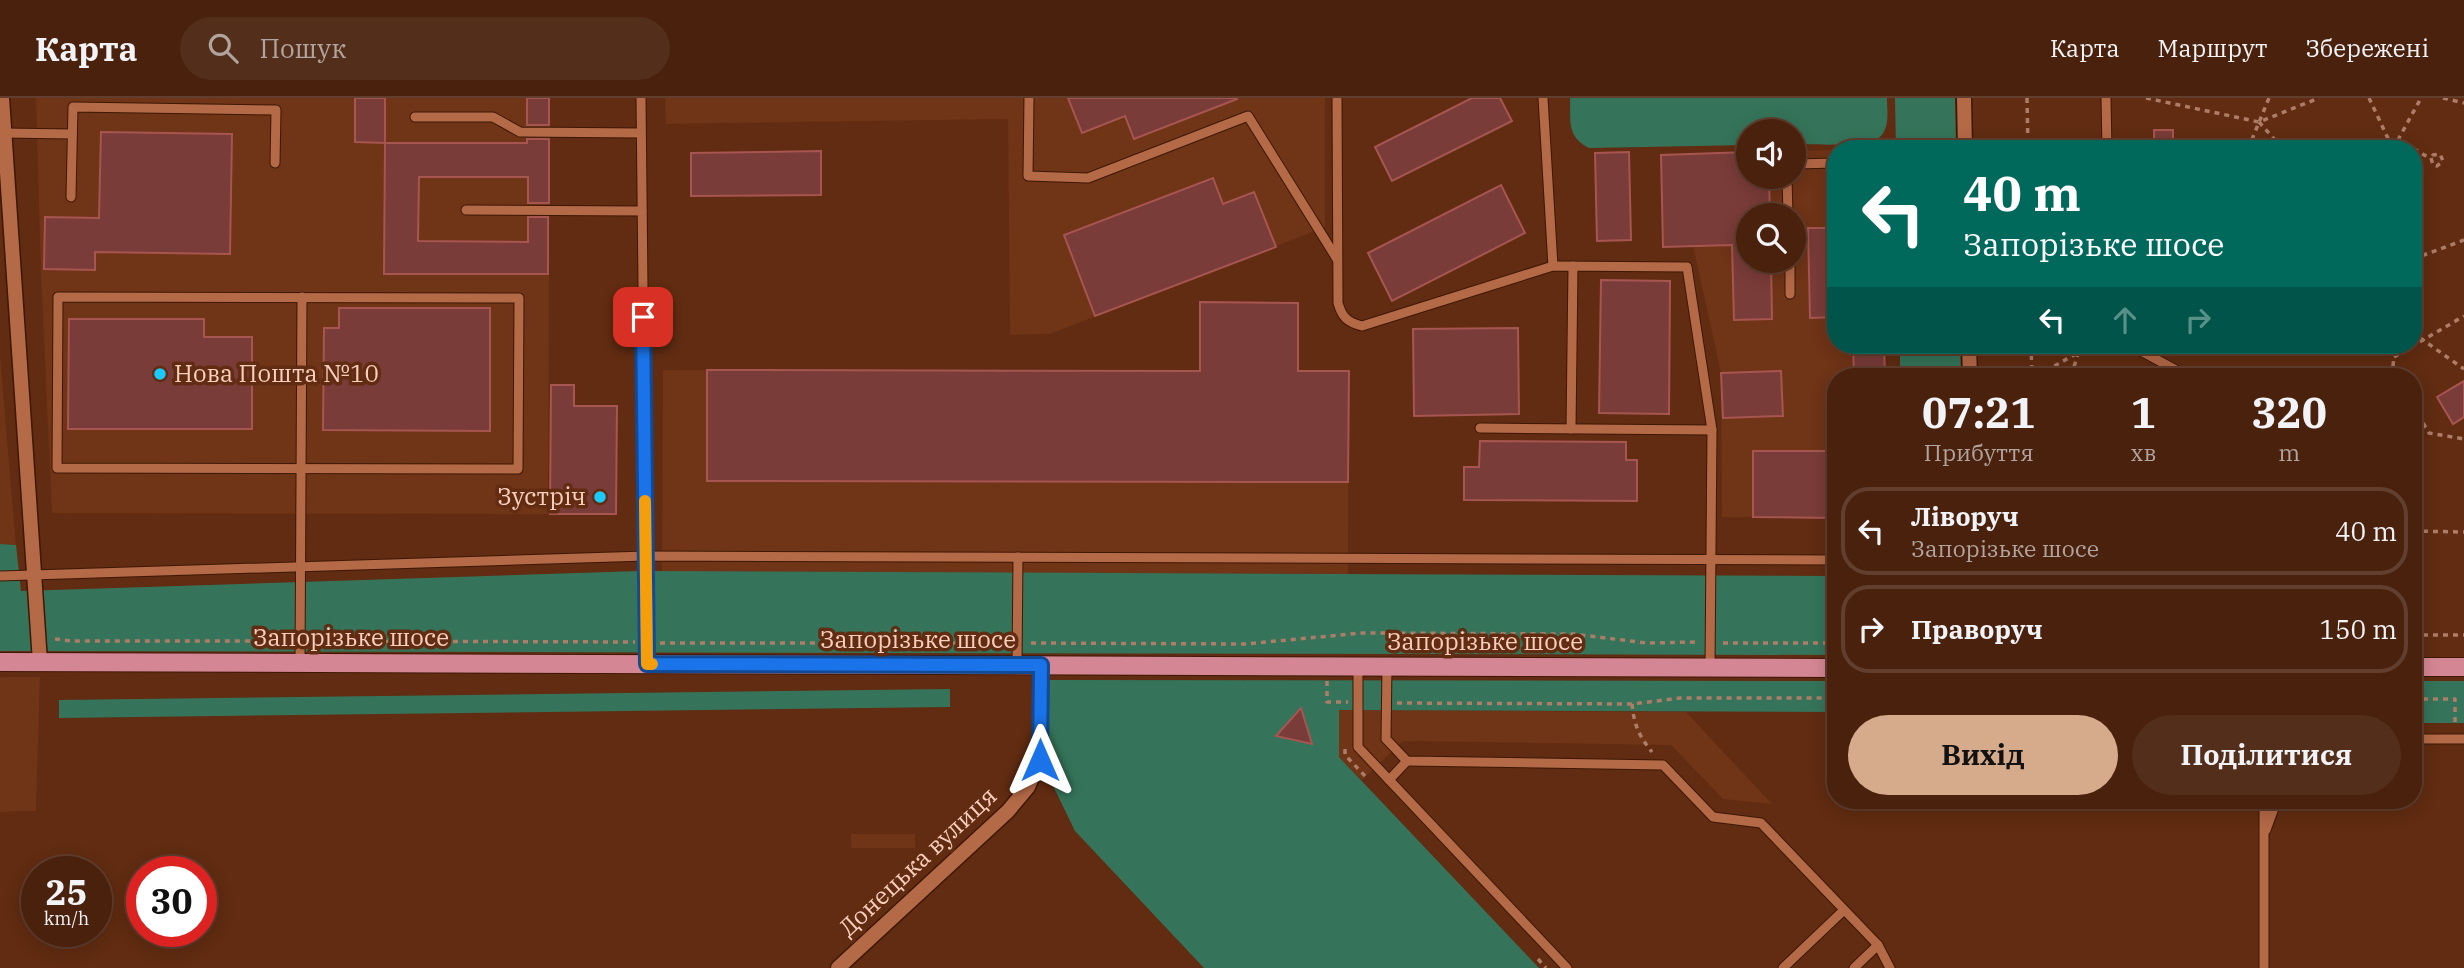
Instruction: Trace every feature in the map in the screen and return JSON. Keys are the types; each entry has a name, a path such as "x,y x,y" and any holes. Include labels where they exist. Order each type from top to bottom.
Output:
{"main road":[{"name":"Запорізьке шосе","path":"0,662 1827,668"},
{"path":"2422,667 2464,667"}],"street":[{"path":"2,98 40,662"},
{"path":"1965,98 1965,140"},
{"name":"Донецька вулиця","path":"838,968 1008,811 1028,787 1040,760 1041,665"}],"lane":[{"path":"640,98 647,664"},
{"path":"1029,98 1028,176 1088,178 1248,116 1338,260"},
{"path":"1337,98 1338,303 1341,314 1350,323 1362,326 1553,266 1687,267 1712,430 1710,667"},
{"path":"1543,98 1553,266"},
{"path":"2106,98 2107,140"},
{"path":"71,197 73,107 276,110 275,163"},
{"path":"415,117 493,117 520,132 641,133"},
{"path":"3,127 72,134"},
{"path":"1806,164 1827,163"},
{"path":"466,210 642,211"},
{"path":"1571,429 1573,266"},
{"path":"1790,273 1790,293"},
{"path":"58,297 302,298 519,298 518,469 57,468 58,297"},
{"path":"300,663 302,298"},
{"path":"2147,354 2172,368"},
{"path":"1480,428 1712,430"},
{"path":"0,576 646,556 1827,560"},
{"path":"1017,665 1018,557"},
{"path":"1359,666 1358,747 1567,968"},
{"path":"1387,666 1386,739 1407,761 1663,765 1713,817 1761,823 1878,945 1890,968"},
{"path":"2422,739 2464,739"},
{"path":"1389,780 1407,761"},
{"path":"2264,809 2264,968"},
{"path":"2264,835 2274,809"},
{"path":"1783,968 1844,910"},
{"path":"1854,968 1878,945"}],"path":[{"path":"2027,98 2028,140"},
{"path":"2146,98 2259,122 2319,98"},
{"path":"2252,140 2269,98"},
{"path":"2369,98 2389,140"},
{"path":"2398,140 2421,98"},
{"path":"2443,98 2464,103"},
{"path":"2259,122 2275,140"},
{"path":"2422,155 2431,158"},
{"path":"2422,256 2464,240"},
{"path":"2464,316 2423,341 2464,369"},
{"path":"2049,368 2075,354"},
{"path":"2393,368 2394,354"},
{"path":"2394,357 2399,354"},
{"path":"2422,421 2429,433 2464,439"},
{"path":"2422,531 2464,532"},
{"path":"39,636 72,641 1245,644 1362,633 1573,634 1647,643 1827,643"},
{"path":"2422,635 2464,635"},
{"path":"1404,703 1632,704 1680,698 1827,698"},
{"path":"2422,699 2455,699"},
{"path":"1327,702 1358,702"},
{"path":"1632,704 1633,722 1639,736 1663,765"}],"shaded area":[{"path":"36,98 550,98 548,514 52,513"},
{"path":"665,98 1325,98 1325,227 1050,334 1010,335 1008,119 666,124"},
{"path":"1827,150 1827,354 1884,354 1885,368 1827,368 1827,518 1722,517 1721,373 1693,246 1663,247 1661,155 1736,152 1736,189 1806,189 1806,151"},
{"path":"0,356 16,545 0,544"},
{"path":"663,370 1349,371 1348,574 662,572"},
{"path":"0,677 40,677 36,811 0,812"},
{"path":"1339,710 1686,712 1772,804 1723,799 1671,745 1403,741 1362,780 1339,757"},
{"path":"851,834 915,834 915,848 851,848"}],"green space":[{"path":"1570,98 1887,98 1886,128 1881,136 1875,140 1827,140 1827,145 1806,144 1806,119 1736,119 1736,145 1589,148 1576,138 1571,127"},
{"path":"1895,98 1955,98 1956,140 1896,140"},
{"path":"1900,354 1960,354 1961,368 1900,368"},
{"path":"0,544 16,545 21,591 640,571 1827,576 1827,655 0,651"},
{"path":"1041,680 1827,681 1827,712 1339,710 1339,757 1539,968 1204,968 1075,831 1040,759"},
{"path":"2422,681 2464,681 2464,723 2422,723"},
{"path":"950,689 950,707 59,718 59,700"}],"building":[{"path":"355,98 385,98 385,143 355,142"},
{"path":"527,98 549,98 549,125 527,125"},
{"path":"1068,98 1237,99 1134,139 1125,116 1082,133"},
{"path":"1472,98 1500,98 1512,121 1392,181 1375,147"},
{"path":"2154,130 2173,130 2173,140 2154,140"},
{"path":"101,132 232,134 230,254 95,252 95,270 44,269 45,217 99,218"},
{"path":"527,139 549,139 549,203 528,203 528,177 419,177 418,241 528,242 528,217 548,217 548,274 384,274 385,143 527,143"},
{"path":"821,151 821,195 691,196 691,153"},
{"path":"1629,152 1631,240 1597,241 1595,153"},
{"path":"1736,152 1736,189 1769,189 1770,203 1736,203 1736,273 1771,273 1772,319 1734,320 1732,245 1663,247 1661,155"},
{"path":"1213,178 1223,204 1254,192 1276,247 1095,316 1064,235"},
{"path":"1501,185 1525,233 1392,301 1368,253"},
{"path":"1808,228 1827,228 1827,317 1810,318"},
{"path":"1601,280 1670,281 1669,414 1599,413"},
{"path":"1200,302 1298,303 1298,371 1349,371 1348,482 707,481 707,370 1200,371"},
{"path":"339,308 490,308 490,431 323,430 324,328 339,328"},
{"path":"69,319 204,319 204,337 252,337 252,429 68,429"},
{"path":"1518,328 1519,414 1414,416 1413,329"},
{"path":"1853,354 1884,354 1885,368 1854,368"},
{"path":"1781,371 1783,416 1723,418 1721,373"},
{"path":"2464,381 2464,417 2453,424 2437,397"},
{"path":"551,385 574,385 574,406 617,406 616,514 550,514"},
{"path":"1480,441 1626,442 1626,460 1637,460 1637,501 1464,500 1464,467 1479,467"},
{"path":"1753,451 1827,451 1827,518 1753,517"},
{"path":"1301,708 1312,744 1276,736"}],"slow traffic":[{"path":"645,501 647,664 652,664"}],"place":[{"name":"Нова Пошта №10","path":"160,374"},
{"name":"Зустріч","path":"600,497"}],"route":[{"path":"643,317 647,664 1041,665 1040,760"}]}
